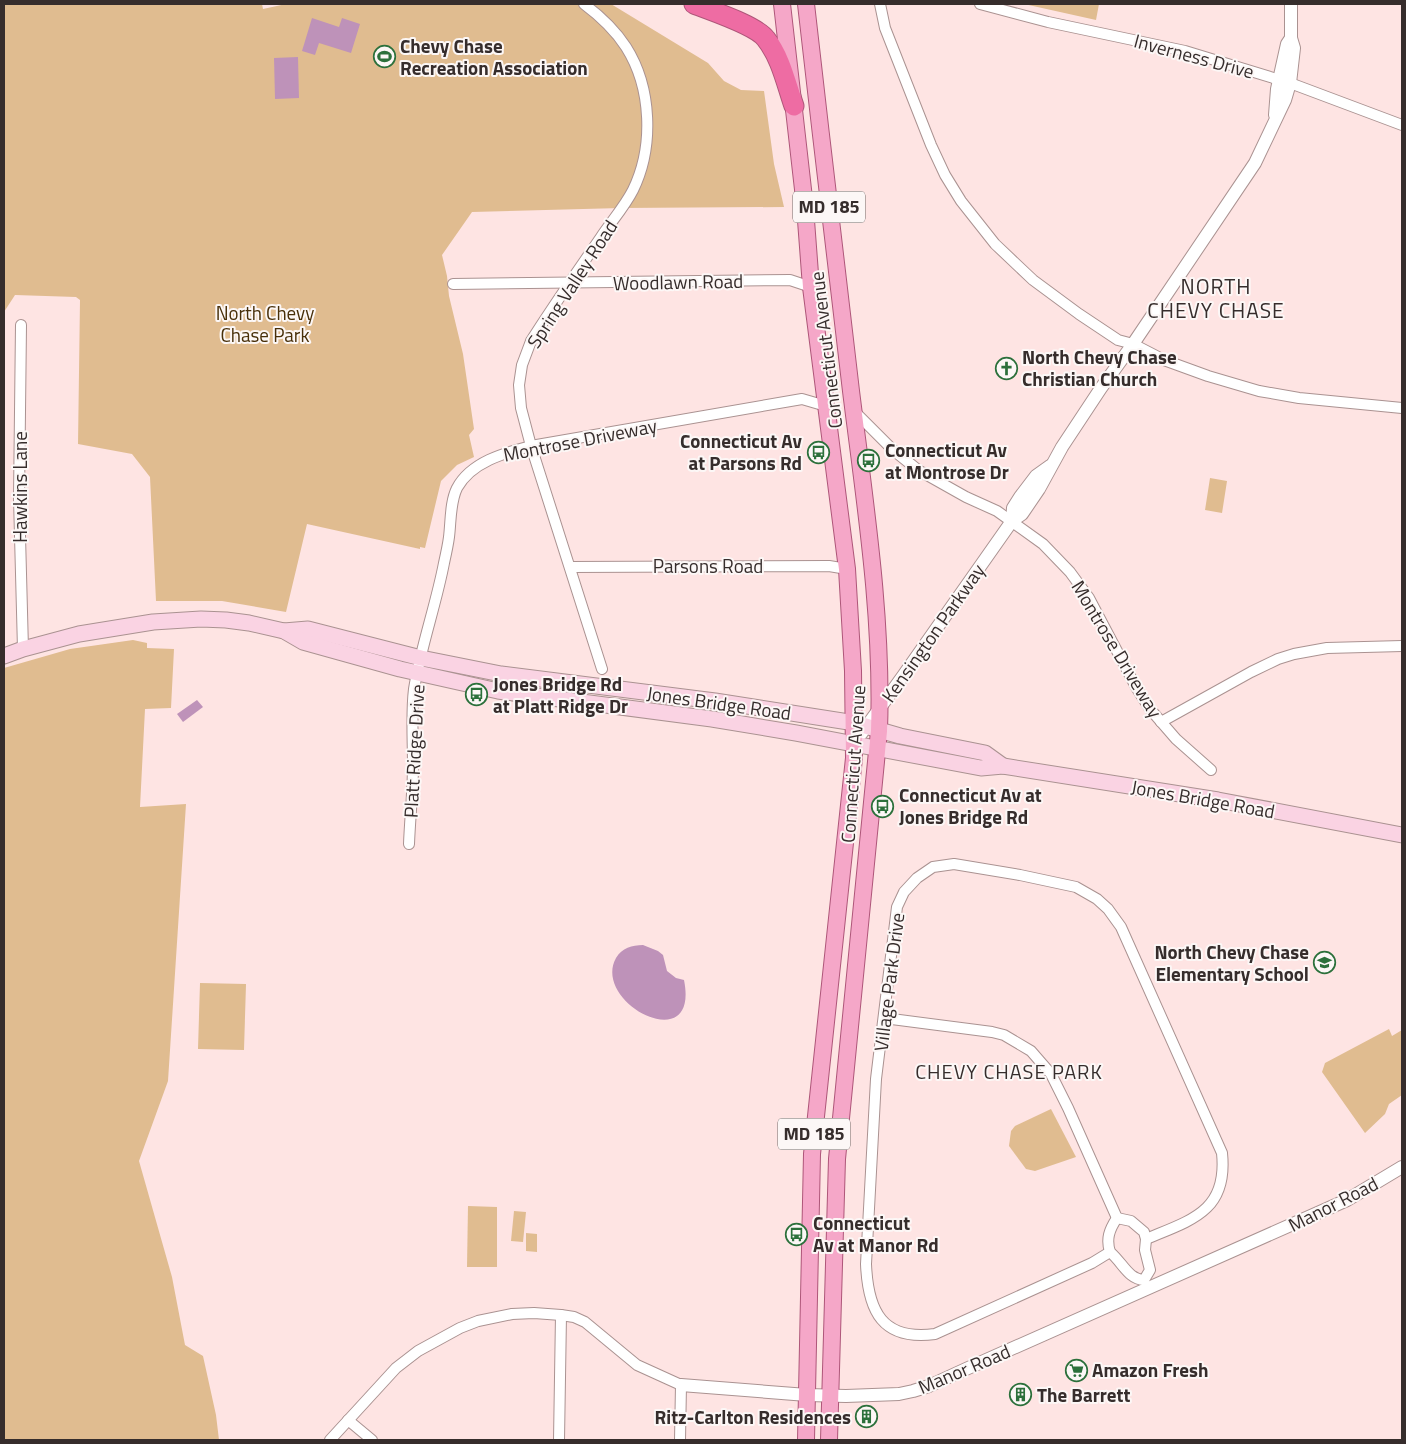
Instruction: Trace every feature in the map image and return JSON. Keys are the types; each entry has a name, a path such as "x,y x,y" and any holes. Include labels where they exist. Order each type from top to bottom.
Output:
{"highway":[{"path":"694,4 744,25 766,38 778,57 794,106"}],"main road":[{"name":"Connecticut Avenue","path":"782,4 805,207 811,287 847,569 853,671 866,727 877,748 837,1159 829,1440"},
{"name":"Connecticut Avenue","path":"806,4 871,561 880,708 854,744 812,1154 806,1440"},
{"name":"Jones Bridge Road","path":"4,656 79,634 153,622 201,619 226,620 284,631 303,642 418,674 498,692 712,719 981,768 1003,766 1218,800 1402,835"},
{"name":"Jones Bridge Road","path":"284,631 308,629 420,658 501,674 724,703 866,727 985,754 1003,766"}],"street":[{"name":"Spring Valley Road","path":"584,4 614,30 627,48 634,63 644,92 646,114 644,161 632,191 531,341 522,365 519,385 521,408 531,446 602,669"},
{"path":"880,4 885,28 931,146 945,175 995,244 1033,280 1118,340 1133,344 1164,360 1208,376 1259,390 1299,398 1402,408"},
{"name":"Inverness Drive","path":"980,4 1048,22 1185,51 1285,81 1402,125"},
{"name":"Kensington Parkway","path":"880,708 1012,521 1013,508 1036,476 1052,465 1101,388 1133,344 1255,163 1275,120 1277,89 1285,81 1287,44 1291,38 1291,4"},
{"name":"Woodlawn Road","path":"453,284 790,280 811,287"},
{"name":"Hawkins Lane","path":"22,325 19,498 23,649"},
{"name":"Montrose Driveway","path":"420,658 442,574 456,489 472,471 484,462 510,451 531,446 802,399 826,406"},
{"name":"Montrose Driveway","path":"853,410 892,449 918,470 966,497 997,511 1043,544 1070,572 1083,589 1100,617 1136,687 1161,722 1211,770"},
{"name":"Parsons Road","path":"570,567 829,566 847,569"},
{"path":"1161,722 1278,659 1327,648 1402,646"},
{"name":"Platt Ridge Drive","path":"409,844 413,767 414,689 420,658"},
{"name":"Village Park Drive","path":"1110,1252 1092,1263 935,1334 911,1336 900,1333 879,1316 870,1301 866,1264 876,1080 897,907 904,892 916,879 933,867 954,864 1076,887 1108,908 1121,926 1222,1152 1223,1177 1215,1200 1200,1214 1146,1239"},
{"path":"884,1018 992,1032 1004,1035 1031,1050 1055,1081 1117,1218"},
{"name":"Manor Road","path":"330,1440 396,1368 418,1351 460,1328 478,1321 512,1314 534,1313 574,1317 585,1322 638,1365 681,1385 807,1395 899,1394 913,1391 966,1369 1145,1284 1347,1200 1402,1167"},
{"path":"1117,1218 1131,1221 1144,1232 1146,1239 1145,1250 1150,1270 1145,1284 1130,1275 1120,1260 1110,1252 1108,1235 1117,1218"},
{"path":"559,1440 561,1315"},
{"path":"680,1440 681,1385"},
{"path":"348,1420 372,1440"}],"green space":[{"name":"North Chevy Chase Park","path":"4,4 262,4 263,9 286,4 611,4 708,63 724,81 741,90 764,91 774,164 784,207 621,208 472,212 442,255 449,296 463,354 474,429 469,435 474,457 457,465 441,481 425,548 420,547 420,549 307,524 286,612 222,601 156,601 150,477 132,454 78,444 80,300 76,297 15,295 4,312"},
{"path":"1024,4 1099,4 1096,20"},
{"path":"1210,478 1227,481 1222,513 1205,510"},
{"path":"133,640 147,643 147,648 174,649 171,708 145,709 140,807 186,804 168,1081 139,1161 172,1277 185,1345 203,1356 216,1415 219,1440 4,1440 4,668 70,649"},
{"path":"200,983 246,984 244,1050 198,1049"},
{"path":"1389,1029 1392,1036 1402,1030 1402,1095 1389,1104 1385,1114 1365,1133 1322,1072 1325,1063"},
{"path":"1051,1109 1076,1157 1035,1171 1026,1169 1009,1146 1011,1131 1015,1126"},
{"path":"468,1206 497,1207 497,1267 467,1267"},
{"path":"514,1211 526,1212 523,1242 511,1241"},
{"path":"526,1233 537,1234 537,1252 526,1251"}],"shaded area":[{"path":"312,18 339,27 342,18 360,24 351,53 319,43 315,55 302,51"},
{"path":"298,57 299,98 275,99 274,58"},
{"path":"197,700 203,707 183,722 177,714"},
{"path":"643,945 663,955 667,971 676,978 684,980 685,1004 677,1016 663,1020 647,1016 631,1006 618,992 612,975 616,958 628,948"}],"place":[{"name":"Chevy Chase Recreation Association","path":"384,57"},
{"name":"North Chevy Chase Christian Church","path":"1006,368"},
{"name":"Connecticut Av at Parsons Rd","path":"818,452"},
{"name":"Connecticut Av at Montrose Dr","path":"869,461"},
{"name":"Jones Bridge Rd at Platt Ridge Dr","path":"477,695"},
{"name":"Connecticut Av at Jones Bridge Rd","path":"883,806"},
{"name":"North Chevy Chase Elementary School","path":"1325,963"},
{"name":"Connecticut Av at Manor Rd","path":"797,1234"},
{"name":"Amazon Fresh","path":"1076,1370"},
{"name":"The Barrett","path":"1021,1395"},
{"name":"Ritz-Carlton Residences","path":"867,1417"}],"district":[{"name":"NORTH CHEVY CHASE","path":"1216,299"},
{"name":"CHEVY CHASE PARK","path":"1009,1072"}]}
